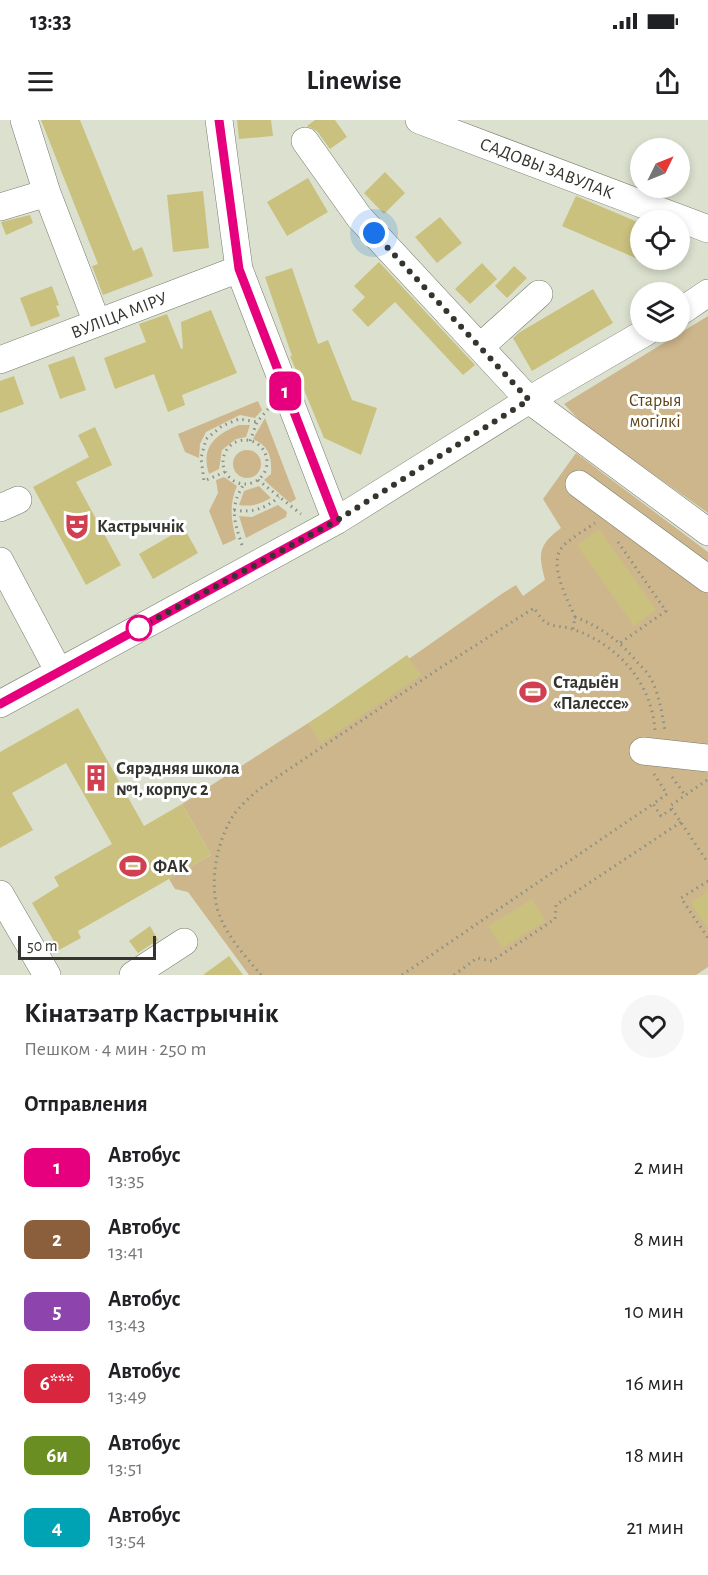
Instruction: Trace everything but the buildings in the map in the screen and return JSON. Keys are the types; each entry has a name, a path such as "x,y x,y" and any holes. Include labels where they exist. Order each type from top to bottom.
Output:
{"street":[{"path":"24,120 46,193 98,323"},
{"path":"219,120 239,269 336,521"},
{"name":"САДОВЫ ЗАВУЛАК","path":"419,120 708,229"},
{"path":"305,141 359,217 529,400 708,532"},
{"path":"0,207 46,193"},
{"name":"ВУЛІЦА МІРУ","path":"0,360 239,269"},
{"path":"690,305 708,293"},
{"path":"480,347 539,294"},
{"path":"0,704 336,521 529,400 630,341"},
{"path":"579,484 708,579"},
{"path":"1,564 59,672"},
{"path":"655,752 708,758"},
{"path":"0,894 47,975"},
{"path":"133,975 184,942"}],"path":[{"path":"250,441 257,422 267,409"},
{"path":"225,472 204,481 201,458 206,439 222,426 239,419 257,422"},
{"path":"243,440 250,441 256,443 266,454 266,468 258,480 244,484 237,482 225,472 223,459 230,447 243,440"},
{"path":"258,480 301,514"},
{"path":"242,545 235,524 234,510 236,496 244,484"},
{"path":"234,510 248,513 271,504 279,497"},
{"path":"573,629 575,617 558,576 557,559 562,547 602,519"},
{"path":"615,537 666,611 620,643"},
{"path":"261,975 230,936 220,918 215,877 219,850 230,821 242,805 258,790 534,608 545,623 573,629 602,643 622,659 639,679 649,700 655,721 654,774 667,794 402,975"},
{"path":"575,617 594,624 620,643 650,677 660,704 666,736 655,752"},
{"path":"655,752 685,795"},
{"path":"708,779 670,806 708,863"},
{"path":"653,804 661,816 672,809"},
{"path":"454,975 477,958 492,961 555,919 556,905 681,822"},
{"path":"708,881 681,898 708,938"}],"green space":[{"name":"Старыя могілкі","path":"708,316 708,513 584,425 564,404 665,342 690,342 690,327"},
{"path":"258,401 262,410 255,418 240,415 206,432 200,444 199,458 185,452 178,434"},
{"path":"265,418 296,499 290,503 264,480 271,474 270,457 263,445 253,439"},
{"path":"239,425 250,425 246,437 236,439 222,450 219,469 209,474 208,449 217,437"},
{"path":"247,450 257,454 261,464 257,474 247,478 237,474 233,464 237,454"},
{"name":"Стадыён «Палессе»","path":"576,453 708,552 708,967 696,975 249,975 188,892 175,889 169,879 211,855 182,804 413,656 503,593 516,585 523,596 545,580 541,563 542,551 548,540 561,528 543,499"},
{"path":"224,477 237,486 232,512 236,539 223,545 209,511 218,493 216,480"},
{"path":"259,486 271,498 248,506 239,505 244,491"},
{"path":"278,505 287,512 286,517 246,538 239,516 252,517"}],"bus line":[{"name":"1","path":"0,704 336,521 239,269 219,120"}],"place":[{"name":"Кастрычнік","path":"77,526"},
{"name":"Стадыён «Палессе»","path":"533,692"},
{"name":"Сярэдняя школа №1, корпус 2","path":"96,778"},
{"name":"ФАК","path":"133,866"}],"route":[{"path":"139,628 130,633 336,521 529,400 374,233"}]}
